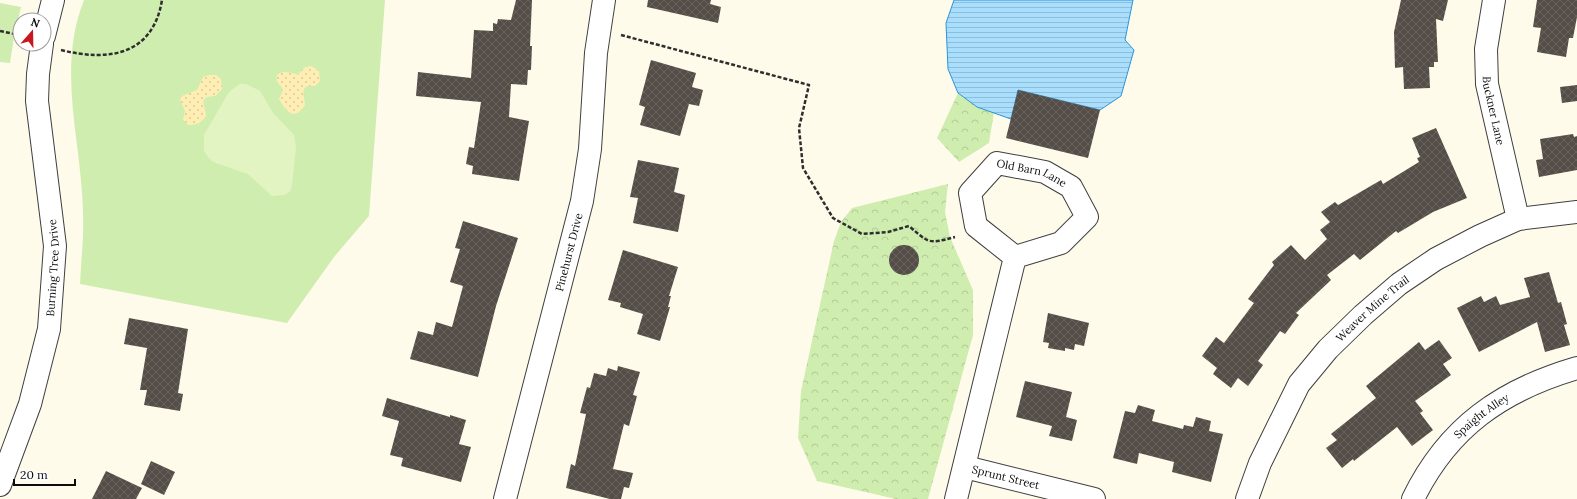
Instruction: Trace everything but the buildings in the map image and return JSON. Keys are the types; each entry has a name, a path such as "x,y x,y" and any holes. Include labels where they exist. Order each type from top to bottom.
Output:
{"street":[{"name":"Burning Tree Drive","path":"52,12 53,0"},
{"name":"Pinehurst Drive","path":"504,499 582,201 590,149 596,53 604,0"},
{"name":"Buckner Lane","path":"1494,0 1486,49 1487,84 1518,219"},
{"name":"Burning Tree Drive","path":"0,486 30,404 49,329 55,246 37,101 38,74 45,52"},
{"name":"Old Barn Lane","path":"997,163 1046,172 1071,187 1087,216 1061,243 1015,258 976,226 970,193 997,163"},
{"name":"Weaver Mine Trail","path":"1247,499 1260,463 1299,384 1328,349 1363,315 1399,284 1436,258 1480,236 1518,219 1577,212"},
{"path":"956,499 1015,258"},
{"name":"Spaight Alley","path":"1413,499 1435,461 1454,438 1476,417 1498,401 1522,388 1551,375 1577,368"},
{"name":"Sprunt Street","path":"965,467 1094,499"}],"path":[{"path":"52,45 68,51 106,55 126,51 138,45 148,35 159,16 162,0"},
{"path":"0,31 12,33"},
{"path":"621,35 809,85 799,128 803,168 833,218 862,234 888,232 909,226 925,240 935,242 955,237"}],"green space":[{"path":"84,0 385,0 369,216 334,257 287,323 80,284 83,240 82,187 71,79 72,53 76,26"},
{"path":"0,3 21,7 20,12 12,12 12,50 10,63 0,62"},
{"path":"240,84 246,84 260,91 273,113 294,135 296,148 292,185 290,191 285,195 272,196 248,174 213,162 204,151 204,135 229,92"},
{"path":"958,93 977,107 994,112 989,143 959,162 937,138"},
{"path":"948,184 945,212 950,237 973,290 973,335 928,499 896,499 817,481 798,438 801,391 834,241 841,222 852,208"}],"sand":[{"path":"311,66 319,71 320,81 315,86 307,86 305,88 303,92 305,105 297,113 290,113 279,99 283,90 278,82 278,74 284,72 298,75 305,67"},
{"path":"216,75 221,79 222,89 215,96 204,100 203,102 206,116 196,124 188,125 183,120 185,111 180,100 182,96 197,90 203,77"}],"water":[{"path":"954,0 1133,0 1125,40 1134,50 1121,96 1100,110 1018,90 1011,119 977,107 958,93 948,69 946,23"}]}
